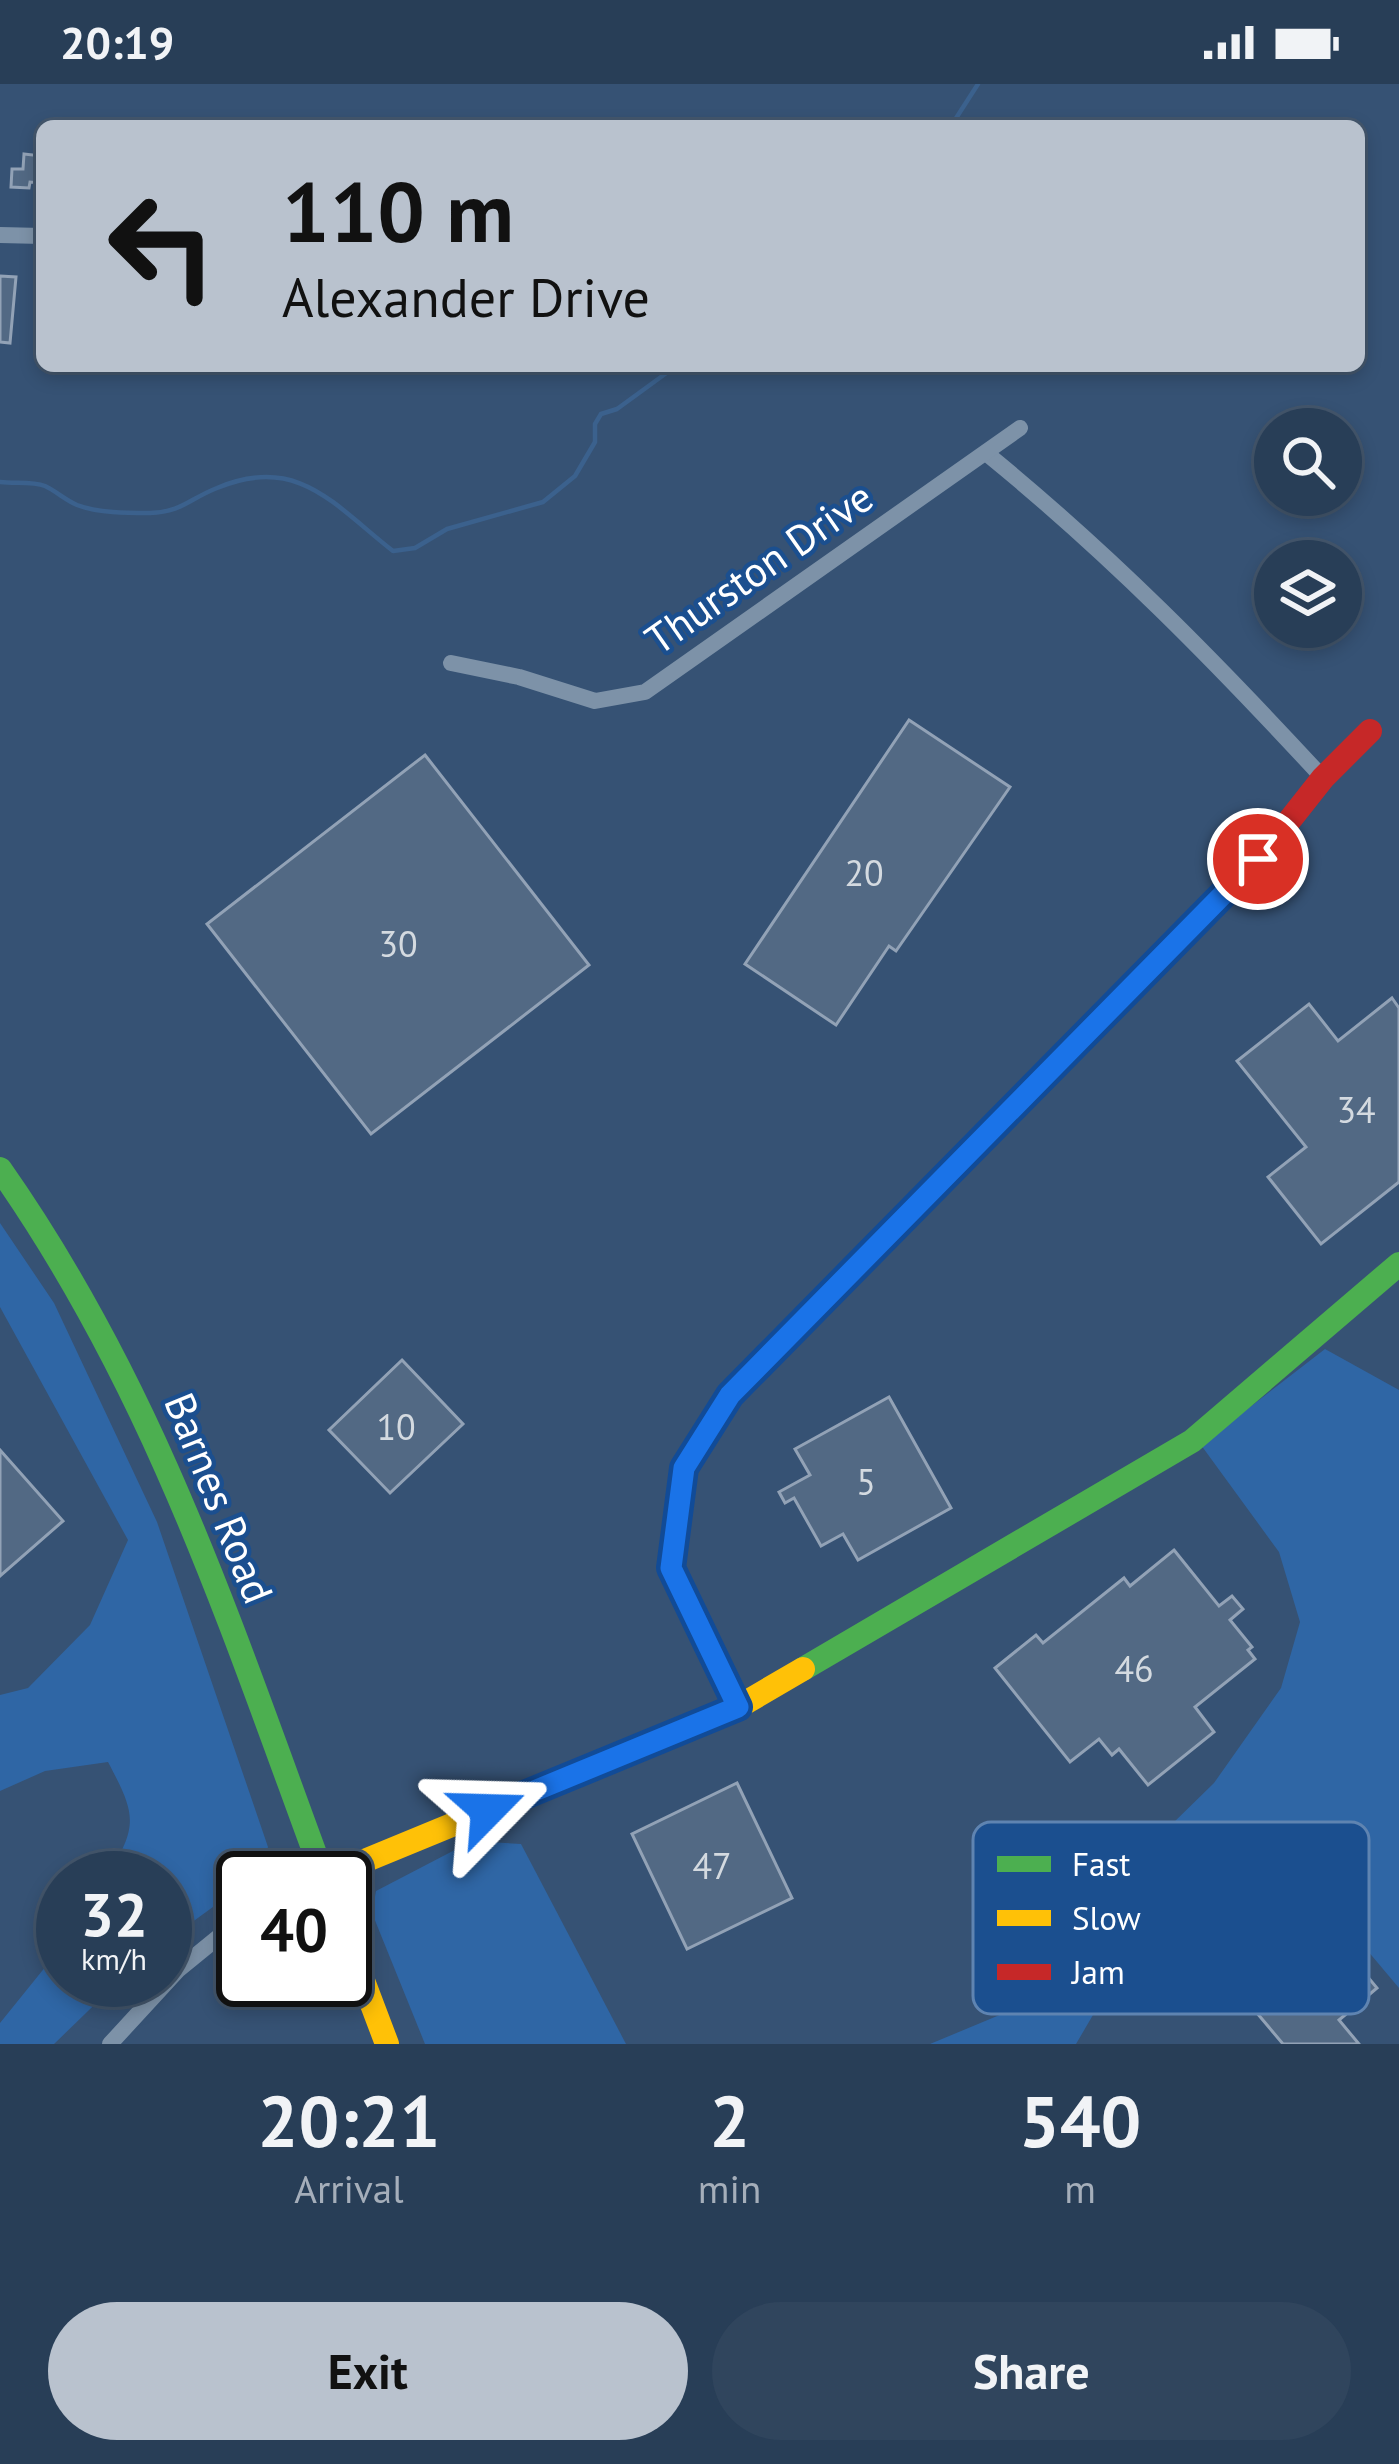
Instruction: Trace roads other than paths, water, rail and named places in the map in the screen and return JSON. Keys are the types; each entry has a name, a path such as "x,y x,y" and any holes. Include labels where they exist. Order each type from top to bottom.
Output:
{"street":[{"path":"0,235 36,236"},
{"name":"Thurston Drive","path":"451,663 519,677 596,701 645,692 1020,428"},
{"path":"986,453 1074,525 1192,637 1324,778"},
{"path":"738,1707 671,1568 684,1468 730,1395 1258,859 1324,778 1370,731"},
{"name":"Barnes Road","path":"0,1168 50,1238 115,1353 152,1433 314,1851"},
{"path":"372,1858 738,1707 1192,1441 1399,1264"},
{"path":"110,2044 178,1970 216,1939"},
{"path":"372,2004 387,2044"}],"waterway":[{"path":"955,120 978,84"},
{"path":"0,482 40,484 94,510 150,513 178,508 245,479 270,477 293,481 333,502 393,551 415,548 447,529 543,502 575,476 595,442 595,424 601,414 617,409 668,372"}]}
